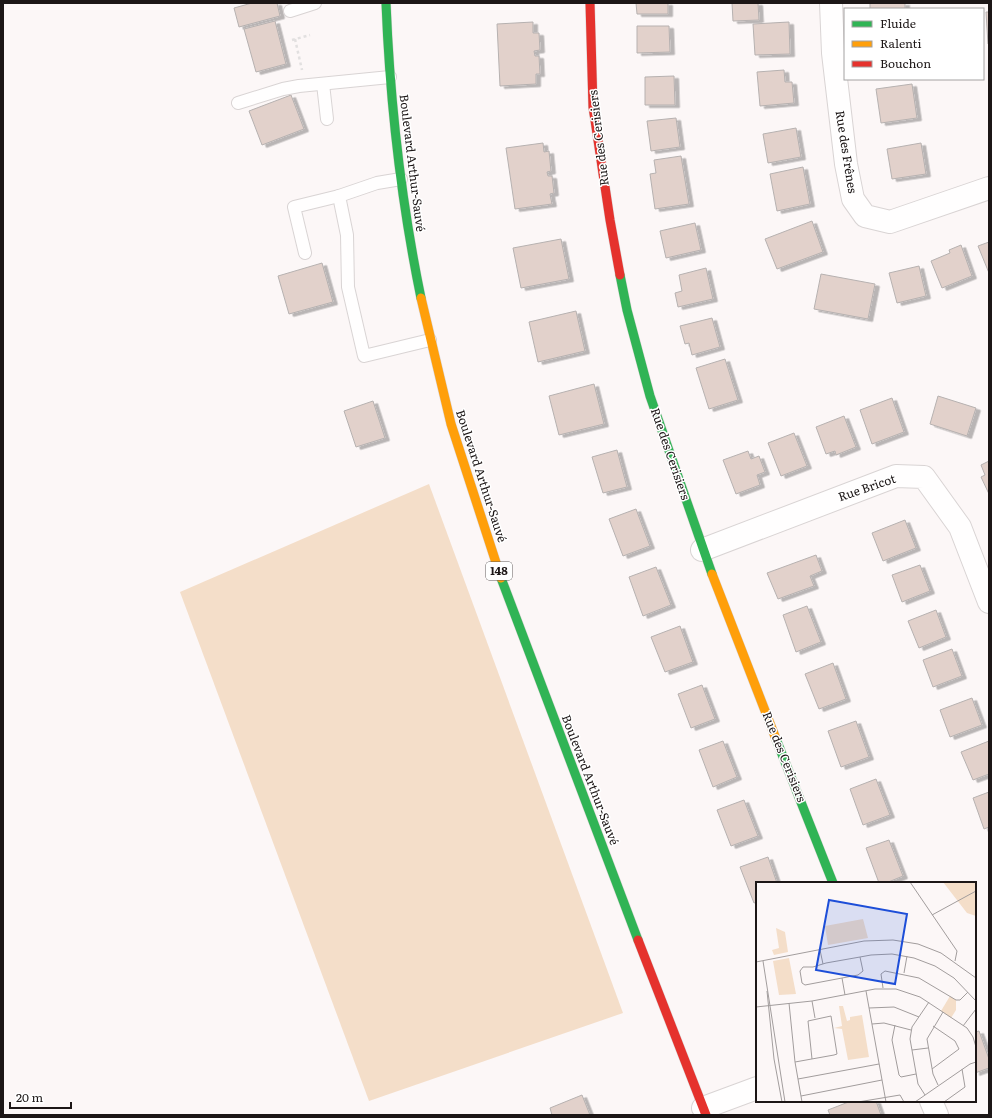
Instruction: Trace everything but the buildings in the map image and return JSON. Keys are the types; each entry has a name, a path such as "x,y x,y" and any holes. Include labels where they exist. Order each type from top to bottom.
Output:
{"main road":[{"name":"Boulevard Arthur-Sauvé","path":"386,3 390,77 401,179 413,256 430,340 451,425 486,534 553,716 704,1112"},
{"name":"Rue des Cerisiers","path":"590,3 593,107 610,220 627,310 650,396 702,550 833,882"}],"street":[{"name":"Rue des Frênes","path":"831,3 833,53 846,164 853,199 865,216 890,222 989,188"},
{"name":"Rue Bricot","path":"702,550 896,476 924,477 960,527 989,602"},
{"path":"704,1112 756,1088"},
{"path":"931,1102 937,1115"}],"lane":[{"path":"290,11 315,3"},
{"path":"238,103 282,89 305,85 390,77"},
{"path":"323,84 327,119"},
{"path":"305,253 294,207 338,196 377,183 401,179"},
{"path":"338,196 347,235 348,287 364,356 430,340"}],"path":[{"path":"305,85 294,39 310,35"}],"shaded area":[{"path":"429,484 623,1013 369,1101 180,592"}],"traffic: fast":[{"path":"386,3 390,78 402,188 421,298"},
{"path":"620,275 627,310 650,396 712,574"},
{"path":"501,578 638,940"},
{"path":"776,739 833,882"}],"traffic: slow":[{"path":"421,298 451,424 501,578"},
{"path":"712,574 776,739"}],"traffic: jam":[{"path":"590,3 593,107 620,275"},
{"path":"638,940 706,1115"}]}
